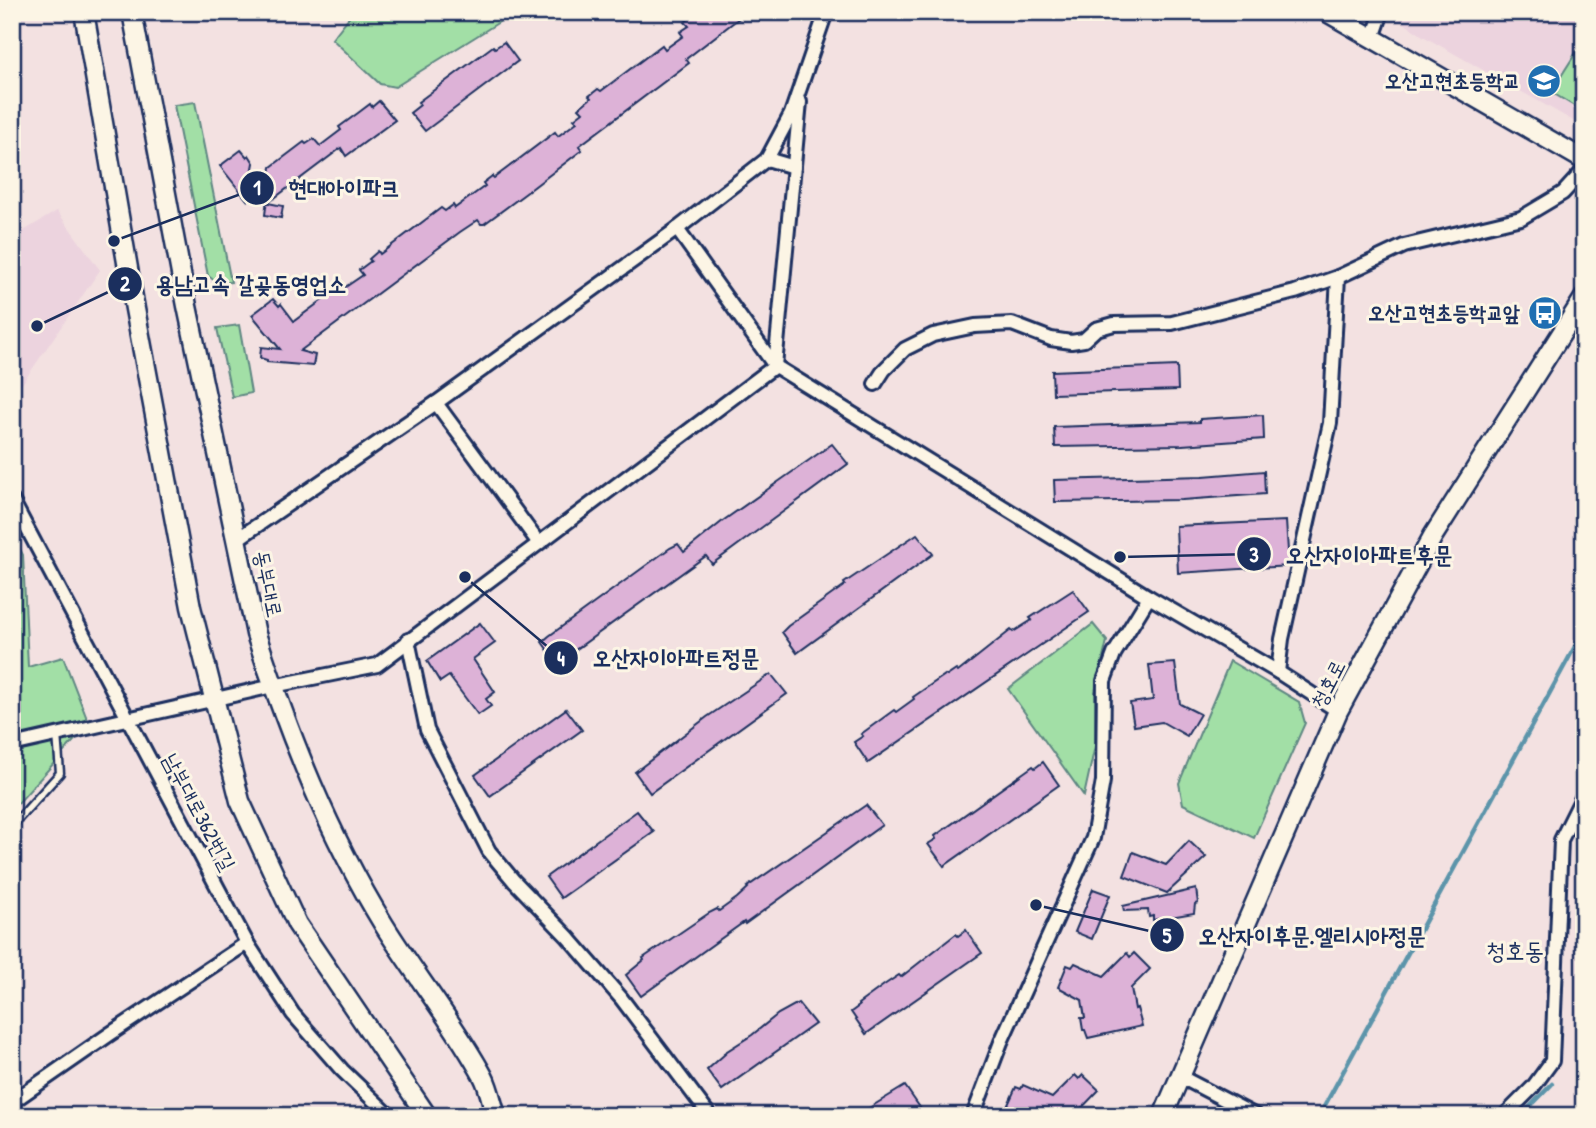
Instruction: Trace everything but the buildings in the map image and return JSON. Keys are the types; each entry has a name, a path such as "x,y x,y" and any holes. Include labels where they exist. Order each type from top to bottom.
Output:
{"main road":[{"path":"85,12 135,309 186,580 240,801 297,924 427,1116"},
{"name":"동부대로","path":"132,12 187,306 256,634 273,686 322,809 351,869 384,925 477,1066 496,1116"},
{"path":"1327,12 1584,160"},
{"name":"청호로","path":"1163,1116 1338,711 1433,536 1584,298"},
{"path":"486,1085 510,1116"}],"street":[{"path":"236,540 436,403 677,229 767,159 791,114 826,12"},
{"path":"1373,38 1382,12"},
{"path":"12,745 377,665 775,366 802,81"},
{"path":"767,159 794,167"},
{"path":"875,384 884,370 905,349 933,335 975,326 1012,324 1051,339 1070,342 1084,340 1096,329 1114,324 1172,323 1295,292 1338,277 1404,246 1521,218 1563,193 1584,170"},
{"path":"677,229 775,366 1338,711"},
{"path":"1278,672 1282,639 1330,423 1338,277"},
{"path":"436,403 538,542"},
{"name":"남부대로362번길","path":"12,500 247,943 293,1014 342,1070 390,1116"},
{"path":"973,1116 1002,1042 1093,838 1103,781 1104,681 1114,654 1149,597"},
{"path":"408,640 427,730 489,851 621,998 710,1116"},
{"path":"1504,1116 1534,1087 1552,1061 1561,840 1584,794"},
{"path":"12,1102 247,943"},
{"path":"1181,1077 1256,1116"}],"lane":[{"path":"12,826 60,773 57,734"}],"shaded area":[{"name":"오산고현초등학교","path":"1393,12 1584,12 1584,127 1423,36 1392,15"},
{"path":"57,211 100,270 22,384 12,383 12,238"}],"green space":[{"path":"348,12 505,12 504,19 395,87 380,84 332,39 349,17"},
{"path":"1584,40 1584,112 1551,92"},
{"path":"195,102 231,282 218,283 208,276 174,105"},
{"path":"239,325 251,393 232,397 217,328"},
{"path":"12,534 23,555 28,667 63,657 89,724 12,810"},
{"path":"1093,624 1107,641 1095,692 1095,746 1084,796 1008,689"},
{"path":"1230,661 1299,702 1305,723 1254,838 1183,804 1179,783"}],"waterway":[{"path":"1319,1116 1584,630"},
{"path":"1521,1116 1552,1084"}],"place":[{"name":"오산고현초등학교","path":"1544,81"},
{"name":"현대아이파크","path":"114,241"},
{"name":"오산고현초등학교앞","path":"1545,313"},
{"name":"용남고속 갈곶동영업소","path":"37,326"},
{"name":"오산자이아파트후문","path":"1120,557"},
{"name":"오산자이아파트정문","path":"465,577"},
{"name":"오산자이후문.엘리시아정문","path":"1036,905"}],"district":[{"name":"청호동","path":"1515,951"}]}
